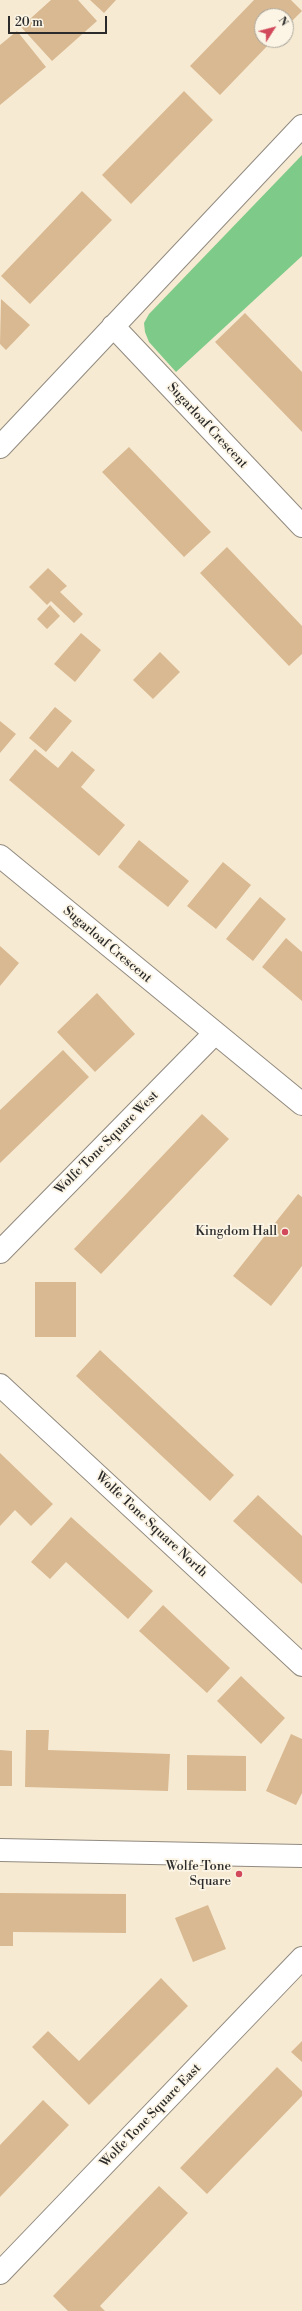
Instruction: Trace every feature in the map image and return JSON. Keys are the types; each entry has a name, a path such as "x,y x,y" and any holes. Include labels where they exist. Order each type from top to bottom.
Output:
{"street":[{"path":"0,447 302,126"},
{"name":"Sugarloaf Crescent","path":"113,326 302,526"},
{"name":"Sugarloaf Crescent","path":"0,856 302,1104"},
{"name":"Wolfe Tone Square West","path":"0,1252 215,1033"},
{"name":"Wolfe Tone Square North","path":"0,1385 302,1665"},
{"path":"0,1850 302,1856"},
{"name":"Wolfe Tone Square East","path":"0,2273 302,1958"}],"green space":[{"path":"302,155 302,256 176,372 149,342 145,332 144,323 149,314"}],"building":[{"path":"51,0 78,0 97,21 52,61 21,27"},
{"path":"90,0 116,0 104,13"},
{"path":"254,0 291,0 302,11 294,19 294,8 254,8 254,48 265,48 220,95 190,66"},
{"path":"17,31 46,67 0,105 0,45"},
{"path":"184,91 213,120 131,204 102,175"},
{"path":"82,191 112,220 30,304 1,276"},
{"path":"1,299 30,325 6,350 0,344"},
{"path":"245,313 302,372 302,432 215,342"},
{"path":"129,447 211,532 184,557 102,472"},
{"path":"227,547 302,626 302,654 289,666 200,573"},
{"path":"48,568 67,586 60,592 83,614 74,623 51,601 47,605 29,587"},
{"path":"50,605 60,616 47,629 37,619"},
{"path":"81,633 101,650 75,682 54,664"},
{"path":"160,652 180,672 153,699 133,680"},
{"path":"55,707 72,721 46,752 29,738"},
{"path":"0,721 16,734 0,753"},
{"path":"35,749 58,768 72,751 95,770 81,787 125,825 99,856 9,780"},
{"path":"139,840 189,881 168,907 118,867"},
{"path":"223,862 251,885 216,929 187,906"},
{"path":"260,897 286,919 253,961 226,939"},
{"path":"286,938 302,952 302,1001 262,967"},
{"path":"0,946 19,963 0,986"},
{"path":"97,993 135,1034 95,1072 57,1032"},
{"path":"63,1050 89,1077 0,1163 0,1110"},
{"path":"202,1114 229,1139 101,1274 74,1249"},
{"name":"Kingdom Hall","path":"298,1194 302,1197 302,1266 271,1306 233,1276"},
{"path":"35,1282 76,1282 76,1337 35,1337"},
{"path":"100,1350 234,1475 210,1501 76,1376"},
{"path":"0,1453 53,1504 31,1526 15,1510 0,1526"},
{"path":"258,1495 302,1536 302,1584 233,1521"},
{"path":"71,1517 153,1591 128,1619 66,1562 50,1579 31,1562"},
{"path":"163,1605 230,1668 207,1693 139,1631"},
{"path":"241,1676 285,1718 261,1744 217,1701"},
{"path":"26,1730 49,1730 48,1750 170,1754 168,1791 25,1787"},
{"path":"291,1734 302,1739 302,1793 296,1805 266,1791"},
{"path":"0,1750 12,1751 12,1786 0,1786"},
{"path":"187,1755 246,1756 246,1791 187,1790"},
{"path":"0,1893 126,1894 126,1933 13,1932 13,1946 0,1946"},
{"path":"208,1905 226,1949 193,1962 175,1918"},
{"path":"161,1978 188,2006 89,2105 32,2047 48,2031 79,2061"},
{"path":"302,2041 302,2062 291,2052"},
{"path":"277,2067 302,2091 302,2096 207,2194 180,2168"},
{"path":"43,2100 69,2125 0,2197 0,2145"},
{"path":"159,2186 188,2213 100,2306 105,2311 68,2311 53,2296"}],"place":[{"name":"Kingdom Hall","path":"285,1232"},
{"name":"Wolfe Tone Square","path":"239,1874"}]}
